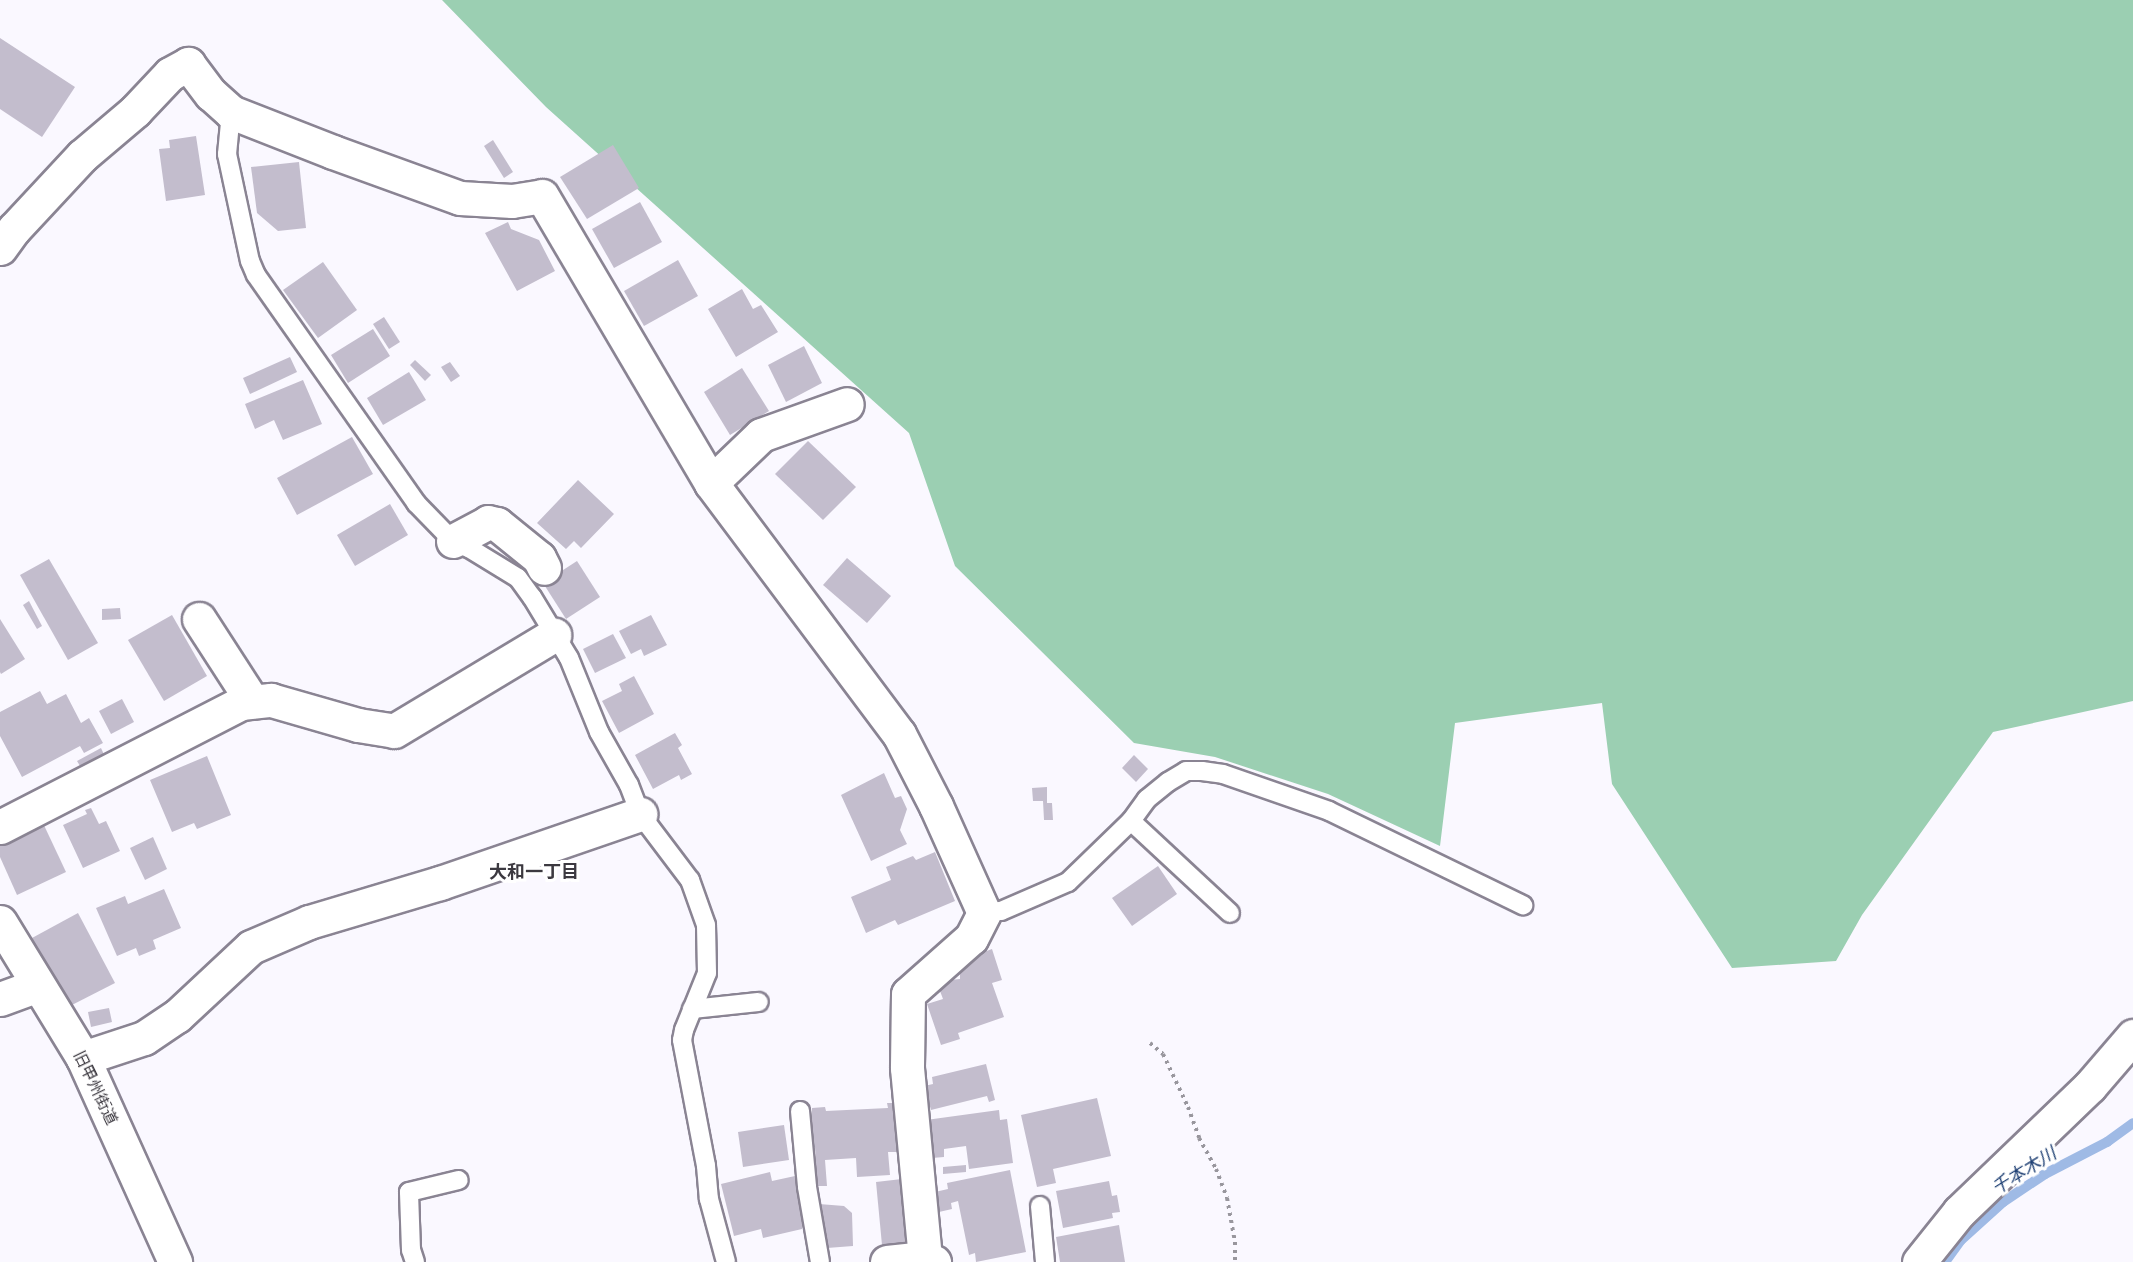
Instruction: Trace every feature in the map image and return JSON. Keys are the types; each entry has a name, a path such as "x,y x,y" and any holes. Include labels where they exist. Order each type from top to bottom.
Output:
{"street":[{"path":"0,248 14,229 82,156 135,111 170,74 188,64 211,94 231,112 460,198 512,201 542,196 711,483 899,734 936,806 984,913 971,938 908,994 906,1068 927,1261 887,1262"},
{"path":"711,483 761,435 847,404"},
{"path":"453,541 488,522 497,524 514,534 539,558 544,568"},
{"path":"199,619 252,700"},
{"path":"0,827 241,703 252,700 271,700 358,725 394,731 554,635"},
{"path":"83,1058 144,1038 177,1016 251,947 260,943 309,922 440,883 640,814"},
{"name":"旧甲州街道","path":"0,922 83,1058 175,1262"},
{"path":"0,999 38,985"},
{"path":"1919,1262 1959,1212 2090,1086 2133,1036"}],"lane":[{"path":"231,112 227,154 250,261 256,275 416,503 453,541 469,548 518,578 569,658 599,732 628,785 640,814 690,880 706,926 707,974 682,1040 706,1166 709,1199 726,1262"},
{"path":"984,913 1001,911 1068,882 1131,821 1147,799 1186,771 1222,774 1329,811 1523,905"},
{"path":"1131,821 1230,913"},
{"path":"692,1009 759,1002"},
{"path":"800,1111 807,1187 820,1262"},
{"path":"415,1262 411,1250 409,1192 459,1180"},
{"path":"1040,1206 1045,1262"}],"path":[{"path":"1150,1043 1163,1054 1188,1107 1199,1138 1216,1169 1227,1198 1235,1242 1235,1262"}],"green space":[{"path":"442,0 2133,0 2133,701 1993,732 1862,915 1836,961 1732,968 1612,784 1602,703 1455,723 1440,846 1328,794 1215,757 1134,743 955,566 909,433 546,107"}],"building":[{"path":"0,38 75,87 42,137 0,109"},
{"path":"196,136 205,195 166,201 159,149 170,148 169,140"},
{"path":"493,140 513,172 504,178 484,146"},
{"path":"613,145 639,188 587,219 560,177"},
{"path":"299,162 306,228 278,231 257,213 251,167"},
{"path":"640,202 662,242 614,268 592,229"},
{"path":"508,222 511,229 539,240 555,271 517,291 485,233"},
{"path":"678,260 698,296 644,326 624,291"},
{"path":"323,262 357,310 318,338 283,290"},
{"path":"742,289 753,309 761,305 778,332 736,357 708,309"},
{"path":"384,317 400,342 389,349 373,324"},
{"path":"373,329 390,356 348,383 331,355"},
{"path":"804,346 822,383 786,402 768,365"},
{"path":"290,357 297,372 250,394 243,378"},
{"path":"415,360 431,375 425,381 410,365"},
{"path":"450,362 460,376 451,382 441,367"},
{"path":"742,368 769,411 730,435 704,392"},
{"path":"409,372 426,400 383,425 367,398"},
{"path":"303,380 322,424 283,440 274,420 255,429 245,404"},
{"path":"352,437 373,474 297,515 277,478"},
{"path":"808,441 856,487 823,520 775,474"},
{"path":"578,480 614,514 581,548 574,541 566,549 537,523"},
{"path":"390,504 408,535 355,566 337,535"},
{"path":"847,558 891,596 867,623 823,585"},
{"path":"49,559 98,643 68,660 20,575"},
{"path":"577,561 600,597 566,619 543,583"},
{"path":"29,601 42,626 37,629 23,605"},
{"path":"120,608 121,619 102,620 102,609"},
{"path":"172,615 207,676 164,701 128,640"},
{"path":"651,615 667,645 644,656 641,649 631,654 619,631"},
{"path":"0,619 25,659 1,674 0,672"},
{"path":"613,634 626,658 595,673 583,649"},
{"path":"634,676 654,714 619,733 602,701 622,691 619,684"},
{"path":"40,691 47,704 66,694 81,723 89,718 103,743 84,753 80,746 22,777 0,736 0,712"},
{"path":"122,699 134,722 111,734 99,711"},
{"path":"675,733 682,745 678,748 692,774 681,780 679,775 653,789 635,755"},
{"path":"101,748 106,759 83,771 77,761"},
{"path":"1134,755 1148,769 1136,782 1122,768"},
{"path":"207,756 231,815 197,829 194,823 172,832 150,780"},
{"path":"884,773 895,798 901,796 907,809 900,830 907,844 871,861 841,795"},
{"path":"1047,787 1047,803 1052,803 1053,820 1044,820 1043,801 1033,801 1032,788"},
{"path":"91,808 99,824 106,821 120,851 83,868 63,825 87,814 85,810"},
{"path":"42,821 66,872 17,895 0,857 0,840"},
{"path":"153,837 167,869 145,880 130,848"},
{"path":"935,852 955,901 898,925 895,920 866,933 851,897 891,880 886,867 913,856 916,860"},
{"path":"1158,866 1177,894 1132,926 1112,898"},
{"path":"164,889 181,928 153,940 156,949 139,956 136,948 117,956 96,908 125,896 128,904"},
{"path":"78,913 115,983 68,1007 32,938"},
{"path":"992,949 1002,980 992,983 1004,1017 958,1033 960,1039 941,1045 927,1004 943,999 940,991 950,980 960,979 960,969 973,956"},
{"path":"109,1008 112,1022 91,1027 88,1012"},
{"path":"986,1064 995,1100 989,1102 987,1096 931,1110 924,1086 933,1084 932,1077"},
{"path":"1097,1098 1111,1156 1053,1169 1056,1183 1037,1187 1021,1115"},
{"path":"887,1103 895,1103 897,1152 888,1152 890,1175 857,1177 856,1158 825,1160 827,1186 817,1186 815,1147 811,1146 812,1108 825,1107 826,1111 888,1108"},
{"path":"999,1110 1000,1120 1007,1119 1013,1163 969,1169 966,1146 944,1149 944,1157 932,1158 926,1120"},
{"path":"784,1125 789,1160 743,1167 738,1132"},
{"path":"966,1165 966,1172 943,1174 943,1167"},
{"path":"1010,1170 1026,1252 976,1262 975,1253 969,1255 958,1201 951,1203 952,1209 939,1212 935,1192 948,1189 947,1183"},
{"path":"770,1172 772,1181 795,1176 804,1217 802,1229 763,1238 761,1229 734,1236 721,1184"},
{"path":"902,1179 908,1242 882,1245 876,1182"},
{"path":"1109,1181 1112,1196 1117,1195 1120,1212 1112,1213 1113,1218 1063,1228 1056,1191"},
{"path":"819,1204 844,1206 852,1213 853,1246 827,1248"},
{"path":"1119,1225 1125,1262 1060,1262 1056,1237"}],"waterway":[{"name":"千本木川","path":"1945,1262 1961,1240 2003,1202 2045,1174 2107,1142 2133,1123"}],"district":[{"name":"大和一丁目","path":"534,872"}]}
